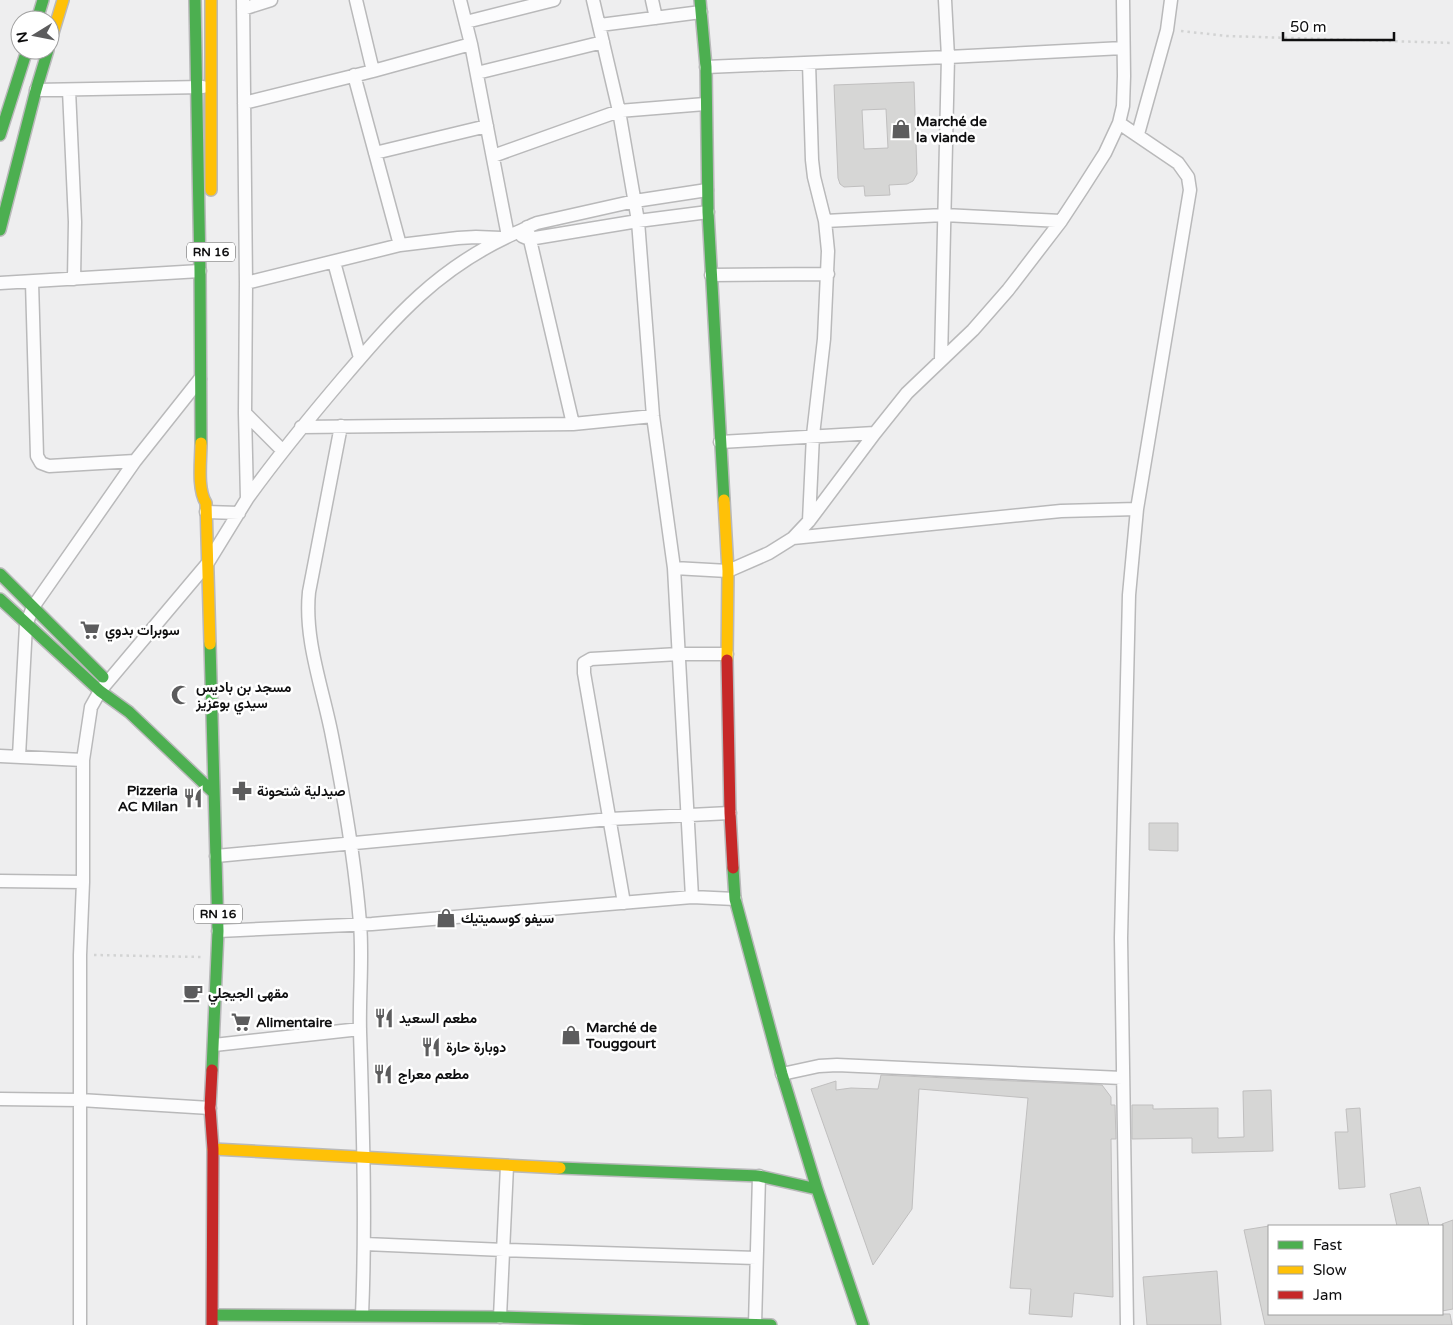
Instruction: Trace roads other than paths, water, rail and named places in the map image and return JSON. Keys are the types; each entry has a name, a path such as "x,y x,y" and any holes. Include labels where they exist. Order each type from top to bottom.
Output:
{"main road":[{"name":"RN 16","path":"195,0 195,88 206,272 212,460"},
{"path":"211,0 211,205"},
{"path":"700,6 706,67 707,190 728,570 727,654 730,813 735,899 782,1074 817,1189 863,1325"},
{"path":"0,135 24,60"},
{"path":"0,230 45,60"},
{"name":"RN 16","path":"206,272 200,380 201,489 206,507 218,930 210,1108 213,1149 212,1320"},
{"name":"RN 16","path":"206,507 211,497 212,480"},
{"path":"0,574 33,607 129,712 214,793"},
{"path":"0,599 22,620 104,686"},
{"path":"0,614 22,620"},
{"path":"213,1149 364,1159 759,1176 817,1189"},
{"path":"212,1320 362,1315 771,1325"}],"street":[{"path":"247,499 243,4 271,0"},
{"path":"356,0 373,71"},
{"path":"460,0 471,44 509,236"},
{"path":"466,22 554,0"},
{"path":"593,0 619,111 638,221 653,416 674,568 692,897"},
{"path":"652,0 656,18"},
{"path":"942,360 948,57 945,0"},
{"path":"674,568 728,570 769,553 792,538 809,521 875,432 908,393 972,330 1008,290 1061,221 1105,153 1119,123 1123,106 1124,76 1123,0"},
{"path":"1138,134 1167,30 1171,0"},
{"path":"600,25 656,18 700,6"},
{"path":"477,73 602,42"},
{"path":"244,103 471,44"},
{"path":"706,67 1123,48"},
{"path":"809,63 812,160 814,177 825,220 828,250 824,339 813,435 809,521"},
{"path":"354,75 400,245"},
{"path":"36,90 211,87"},
{"path":"69,90 75,222 74,279"},
{"path":"493,156 619,111 706,104"},
{"path":"1119,123 1138,134 1178,163 1188,177 1190,190 1137,510 1129,605 1121,938 1127,1325"},
{"path":"376,153 487,126"},
{"path":"528,233 635,201 707,190"},
{"path":"246,283 400,245 467,237 509,236 708,212"},
{"path":"825,220 944,215 1061,221"},
{"path":"528,233 573,424"},
{"path":"80,1325 80,955 83,882 83,760 91,707 104,686 207,564 247,499 282,450 360,358 407,306 432,283 472,255 509,236"},
{"path":"334,262 360,358"},
{"path":"0,283 206,272"},
{"path":"711,275 828,274"},
{"path":"32,282 37,456 41,463 49,466 135,461"},
{"path":"19,756 22,620 135,461 200,380"},
{"path":"245,413 282,450"},
{"path":"301,426 573,424 653,416"},
{"path":"341,426 309,592 307,612 310,638 332,736 350,844 360,924 360,1029 365,1244 362,1315"},
{"path":"720,442 875,432"},
{"path":"206,507 239,513"},
{"path":"792,538 1060,511 1137,510"},
{"path":"624,903 584,663 591,659 679,654 727,654"},
{"path":"0,756 83,760"},
{"path":"216,856 610,819 730,813"},
{"path":"0,881 83,882"},
{"path":"218,930 360,924 692,897 735,899"},
{"path":"214,1045 360,1029"},
{"path":"782,1074 819,1066 836,1065 1122,1078"},
{"path":"0,1099 80,1100 210,1108"},
{"path":"500,1317 507,1166"},
{"path":"755,1325 759,1176"},
{"path":"365,1244 756,1258"}],"place":[{"name":"Marché de la viande","path":"901,129"},
{"name":"سوبرات بدوي","path":"90,630"},
{"name":"مسجد بن باديس سيدي بوعزيز","path":"181,695"},
{"name":"صيدلية شتحونة","path":"242,791"},
{"name":"Pizzeria AC Milan","path":"193,798"},
{"name":"سيفو كوسميتيك","path":"446,918"},
{"name":"مقهى الجيجلي","path":"193,993"},
{"name":"مطعم السعيد","path":"384,1018"},
{"name":"Alimentaire","path":"241,1022"},
{"name":"Marché de Touggourt","path":"571,1035"},
{"name":"دوبارة حارة","path":"431,1047"},
{"name":"مطعم معراج","path":"383,1074"}]}
